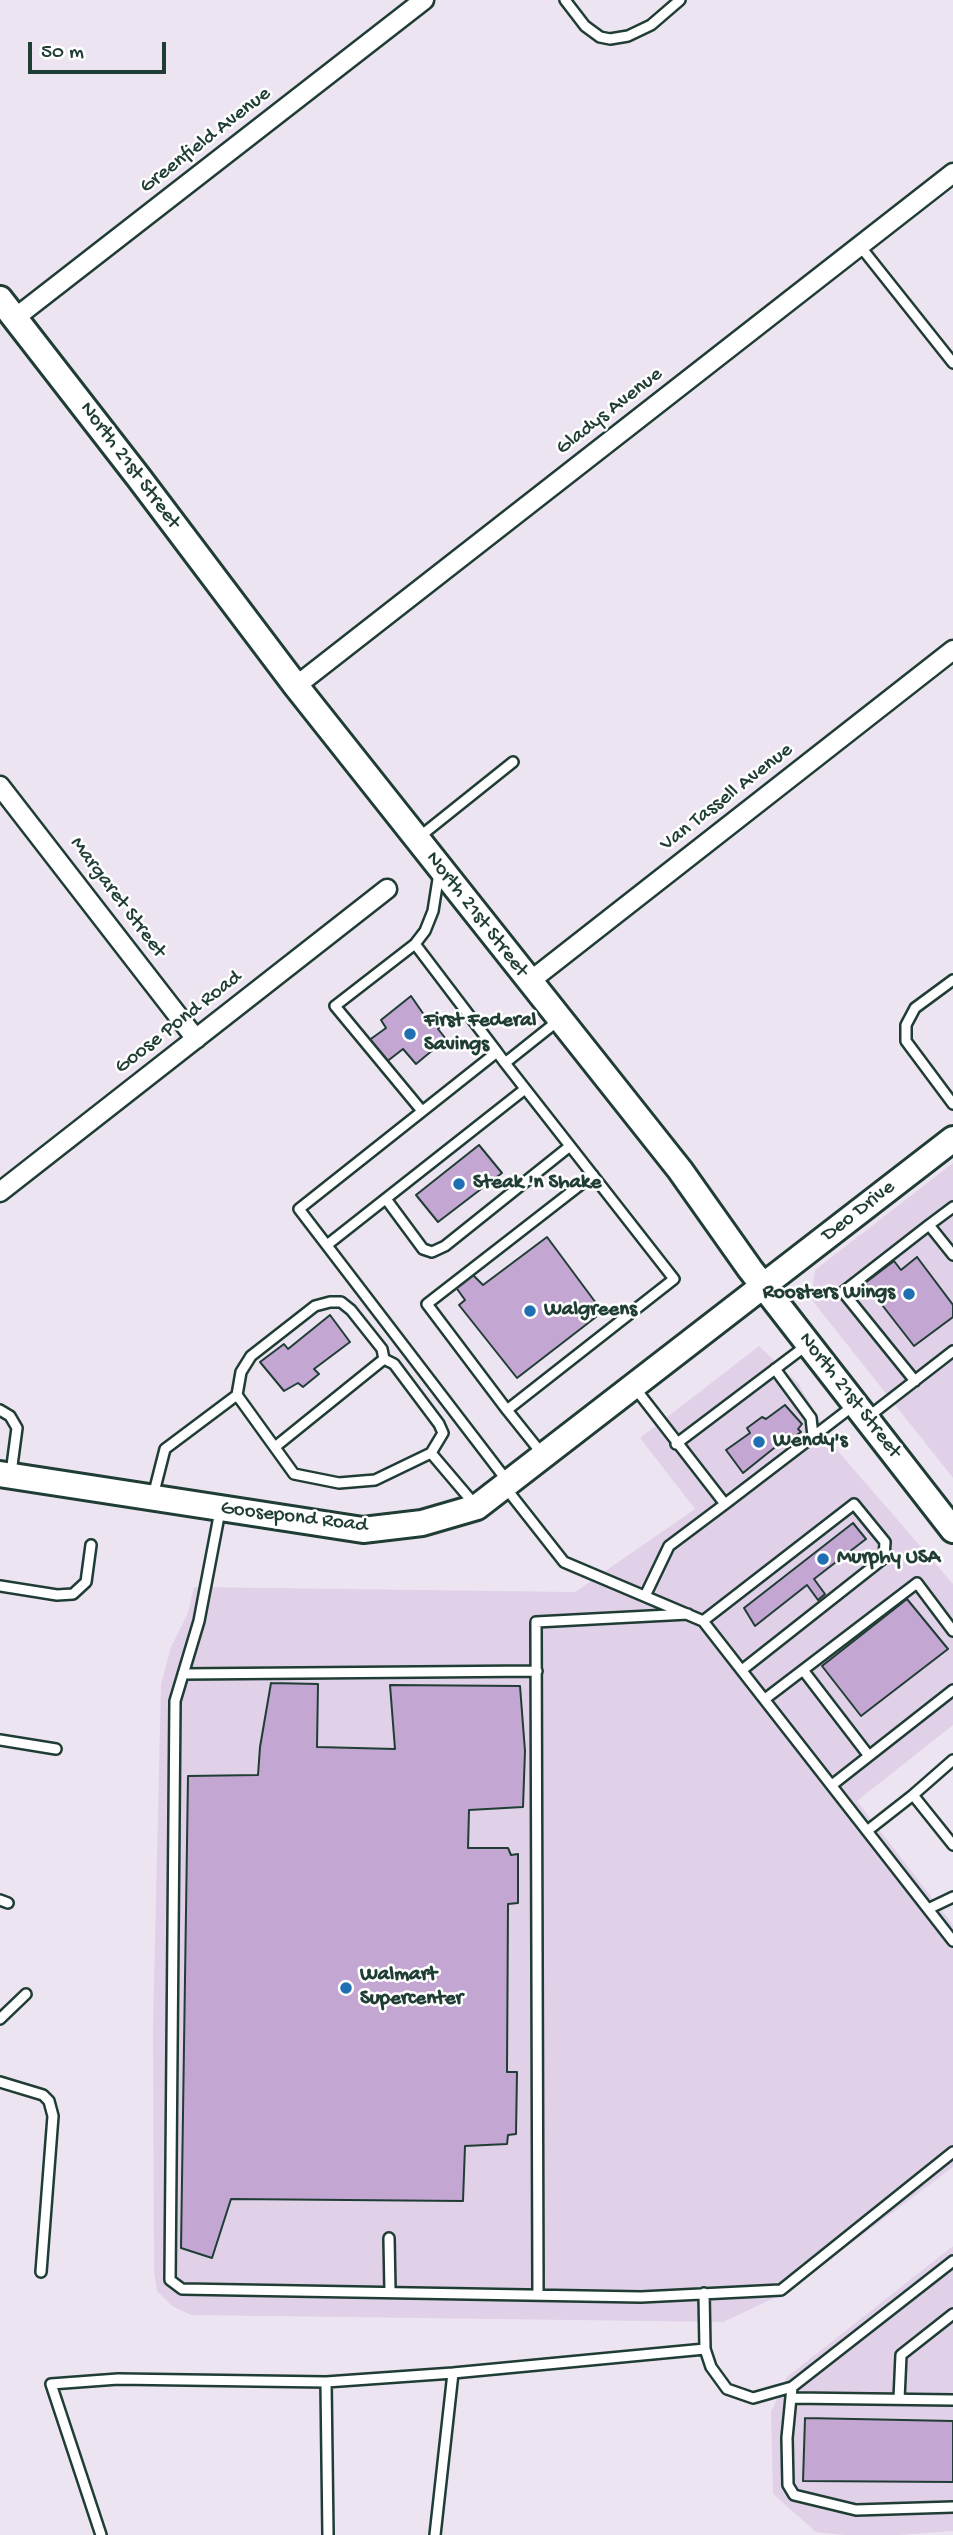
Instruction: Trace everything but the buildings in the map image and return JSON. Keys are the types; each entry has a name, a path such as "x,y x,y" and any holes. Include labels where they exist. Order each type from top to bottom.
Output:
{"main road":[{"name":"North 21st Street","path":"7,308 296,687 680,1170 764,1286 953,1530"},
{"name":"Deo Drive","path":"764,1286 953,1139"},
{"name":"Goosepond Road","path":"5,1475 363,1530 422,1522 478,1507 764,1286"}],"street":[{"name":"Greenfield Avenue","path":"7,308 424,0"},
{"name":"Gladys Avenue","path":"296,687 953,173"},
{"name":"Van Tassell Avenue","path":"529,982 953,650"},
{"name":"Margaret Street","path":"0,786 196,1039"},
{"name":"Goose Pond Road","path":"0,1192 387,889"}],"lane":[{"path":"565,0 585,26 600,37 610,39 628,36 651,26 680,0"},
{"path":"860,246 953,363"},
{"path":"417,839 513,762"},
{"path":"422,1111 335,1006 415,944 425,931 433,911 439,868"},
{"path":"415,944 674,1279 507,1410"},
{"path":"953,980 915,1009 906,1025 906,1041 953,1104"},
{"path":"505,1063 559,1020"},
{"path":"497,1052 299,1209 564,1562 704,1621 953,1941"},
{"path":"327,1245 525,1089"},
{"path":"386,1199 423,1250 432,1252 445,1246 570,1146"},
{"path":"544,1456 428,1304 593,1175"},
{"path":"915,1381 843,1292 953,1207"},
{"path":"929,1225 953,1255"},
{"path":"152,1498 165,1449 237,1395 241,1372 251,1356 315,1306 341,1302 351,1310 382,1349 384,1359"},
{"path":"676,1444 808,1344"},
{"path":"645,1596 669,1546 813,1436 915,1381 953,1351"},
{"path":"237,1395 294,1474 339,1483 375,1480 431,1453 443,1433 394,1364 384,1359"},
{"path":"275,1447 384,1359"},
{"path":"775,1368 811,1418 813,1436"},
{"path":"634,1387 676,1444 726,1504"},
{"path":"0,1410 10,1416 17,1428 5,1475"},
{"path":"431,1453 478,1507"},
{"path":"704,1621 854,1504 885,1542 884,1558 742,1670"},
{"path":"221,1509 199,1621 175,1701 170,2280 182,2289 641,2297 780,2290 953,2152"},
{"path":"0,1587 57,1595 73,1594 86,1582 91,1545"},
{"path":"765,1699 917,1583 953,1631"},
{"path":"538,2295 537,1622 688,1614"},
{"path":"803,1670 869,1756"},
{"path":"183,1674 537,1671"},
{"path":"832,1785 953,1690"},
{"path":"0,1740 56,1749"},
{"path":"867,1831 953,1760"},
{"path":"913,1795 953,1845"},
{"path":"928,1909 953,1897"},
{"path":"0,2019 26,1994"},
{"path":"0,2082 43,2095 49,2101 53,2116 41,2272"},
{"path":"389,2238 390,2291"},
{"path":"704,2294 705,2349 711,2367 727,2389 753,2398 792,2387 953,2261"},
{"path":"899,2399 901,2356 953,2314"},
{"path":"101,2535 51,2384 118,2379 326,2382 705,2349"},
{"path":"435,2535 453,2373"},
{"path":"326,2382 328,2535"},
{"path":"792,2387 787,2438 789,2485 794,2495 856,2510 953,2507"},
{"path":"791,2398 953,2400"}],"shaded area":[{"path":"953,1163 953,1478 811,1299 815,1270"},
{"path":"759,1346 798,1383 838,1451 953,1584 953,1725 857,1801 953,1925 953,2167 785,2293 723,2322 191,2315 172,2306 157,2291 154,2271 153,2025 161,1684 171,1647 188,1613 194,1587 575,1592 695,1509 640,1438"},
{"path":"953,2246 953,2531 899,2535 816,2532 773,2494 771,2412 787,2377"}],"place":[{"name":"First Federal Savings","path":"410,1034"},
{"name":"Steak 'n Shake","path":"459,1184"},
{"name":"Roosters Wings","path":"909,1294"},
{"name":"Walgreens","path":"530,1311"},
{"name":"Wendy's","path":"759,1442"},
{"name":"Murphy USA","path":"823,1559"},
{"name":"Walmart Supercenter","path":"346,1988"}]}
